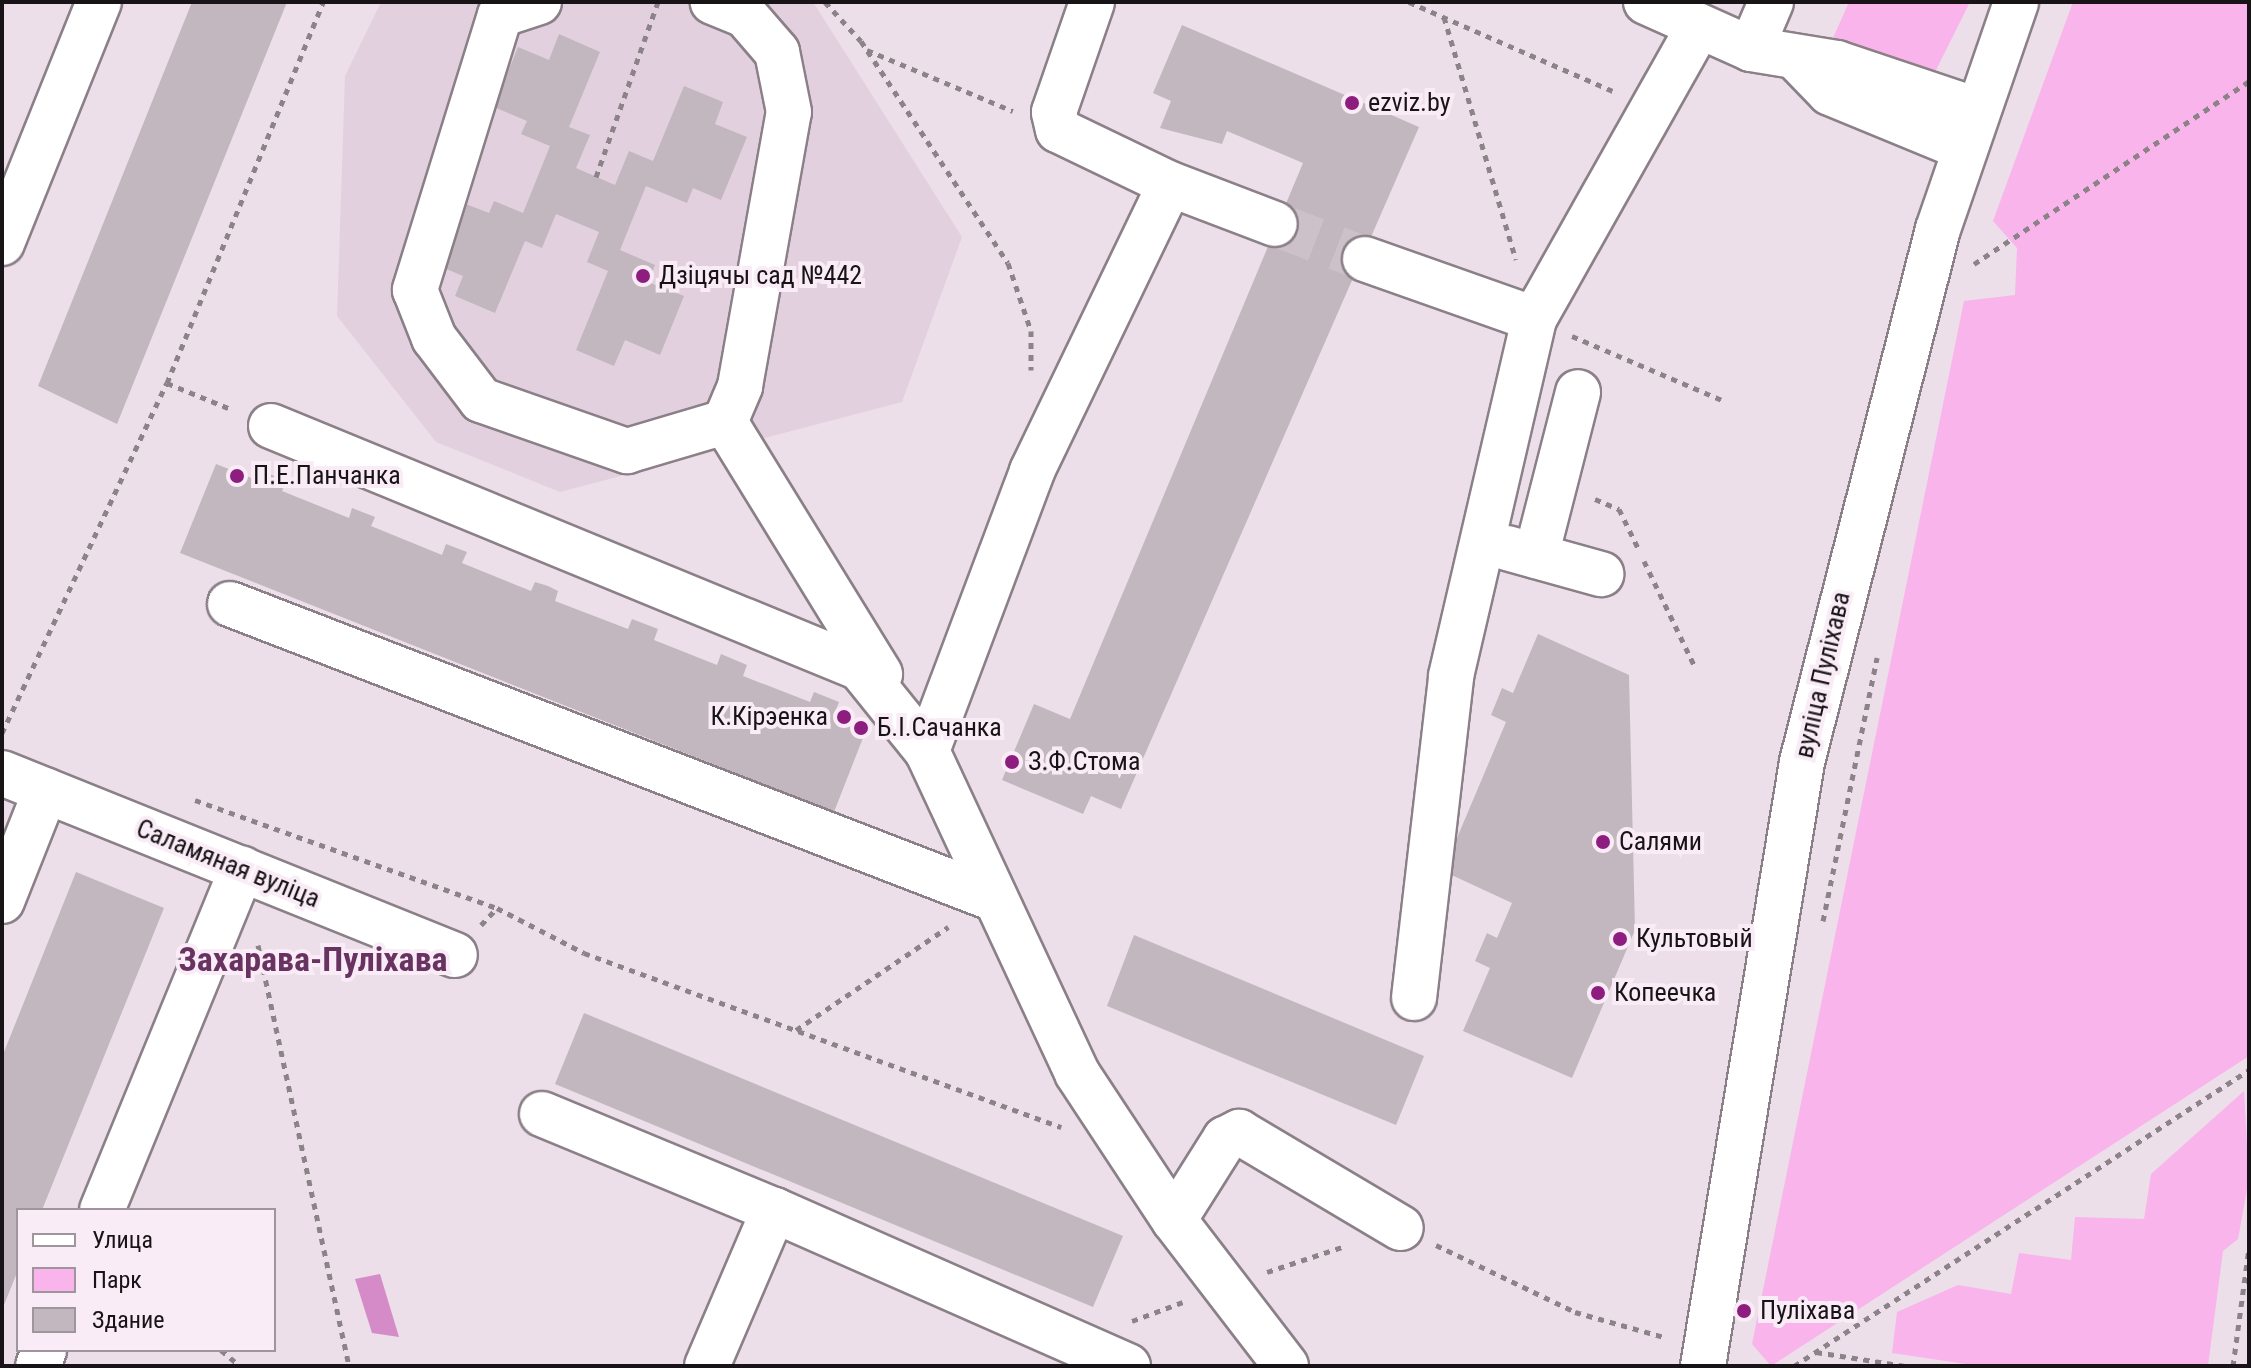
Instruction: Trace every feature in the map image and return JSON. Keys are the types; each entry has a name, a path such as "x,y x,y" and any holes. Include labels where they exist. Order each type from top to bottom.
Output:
{"street":[{"path":"2,243 99,2"},
{"path":"539,2 500,15 415,290 434,338 481,400 627,451 725,422"},
{"path":"712,2 745,15 777,52 789,112 740,386 725,422"},
{"path":"1092,2 1054,112 1058,130 1170,184 1275,224"},
{"path":"1646,2 1751,49 1800,62 1830,93 1970,129"},
{"path":"1751,49 1771,2"},
{"name":"вуліца Пуліхава","path":"1690,1353 1802,762 1887,411 1970,129 2016,2"},
{"path":"1414,998 1451,676 1534,319 1699,26"},
{"path":"927,751 1032,471 1170,184"},
{"path":"1365,259 1534,319"},
{"path":"1536,556 1578,392"},
{"path":"725,422 927,751 992,898 1077,1073 1174,1220 1286,1366"},
{"path":"271,426 839,653 877,687 927,751"},
{"path":"1482,541 1601,574"},
{"path":"230,604 992,898"},
{"name":"Саламяная вуліца","path":"10,755 46,790 455,955"},
{"path":"2,901 46,790"},
{"path":"103,1208 242,869"},
{"path":"542,1114 774,1210 1113,1363"},
{"path":"1174,1220 1225,1139 1239,1132 1401,1228"},
{"path":"707,1366 774,1210"}],"path":[{"path":"10,755 2,733 167,383 323,2"},
{"path":"596,177 658,2"},
{"path":"825,2 866,49 1008,263 1031,331 1031,377"},
{"path":"1409,2 1655,109"},
{"path":"1444,17 1534,319 1722,400"},
{"path":"866,49 1058,130"},
{"path":"1964,271 2249,81"},
{"path":"167,383 271,426"},
{"path":"1585,496 1619,509 1694,665"},
{"path":"1820,938 1880,640"},
{"path":"182,796 497,908 584,953 1066,1129"},
{"path":"796,1030 992,898"},
{"path":"255,932 349,1366"},
{"path":"1794,1366 2249,1070"},
{"path":"1401,1228 1575,1312 1690,1353"},
{"path":"2233,1366 2249,1248"},
{"path":"223,1352 240,1366"},
{"path":"1816,1352 1905,1366"}],"shaded area":[{"name":"Дзіцячы сад №442","path":"381,2 813,2 962,237 902,402 560,492 436,442 337,316 345,76"},
{"path":"380,1274 399,1337 372,1333 355,1279"}],"green space":[{"path":"1849,2 1970,2 1933,76 1829,47"},
{"path":"2073,2 2249,2 2249,1056 1771,1366 1752,1344 1964,301 2015,295 2017,248 1993,221"},
{"path":"2244,1091 2249,1178 2238,1239 2223,1251 2208,1366 1979,1366 1892,1353 1897,1312 1958,1285 2011,1294 2019,1253 2071,1260 2075,1217 2144,1219 2151,1174"}],"building":[{"path":"192,2 287,2 117,424 38,386"},
{"path":"1182,25 1419,127 1121,809 1091,796 1083,814 1002,780 1034,704 1070,719 1303,163 1227,131 1222,144 1160,128 1171,101 1153,93"},
{"path":"559,34 600,52 569,127 590,135 576,168 615,185 629,151 653,161 684,86 723,102 715,124 747,137 721,200 693,188 687,203 646,186 620,250 655,265 648,282 684,296 660,355 625,340 614,366 576,350 608,271 587,262 599,232 556,214 542,248 525,241 495,313 455,296 463,276 432,263 458,201 489,213 494,201 523,213 550,146 521,134 527,121 494,107 518,47 549,60"},
{"path":"216,464 254,479 258,470 272,475 286,481 282,491 349,518 352,508 375,517 371,526 442,555 446,544 467,552 462,563 531,591 535,582 548,586 558,591 555,601 628,629 632,619 658,629 654,640 717,665 721,654 747,665 743,676 810,702 814,692 839,702 835,712 868,725 834,812 180,553"},
{"path":"1538,634 1629,675 1635,930 1572,1078 1463,1031 1490,968 1475,961 1487,933 1497,938 1512,903 1443,871 1506,722 1491,715 1502,688 1513,693"},
{"path":"76,872 164,908 43,1208 16,1208 16,1275 2,1310 2,1057"},
{"path":"1134,935 1424,1056 1396,1125 1107,1006"},
{"path":"584,1013 1123,1236 1093,1307 555,1084"}],"tunnel":[{"path":"1275,224 1365,259"}],"place":[{"name":"ezviz.by","path":"1352,103"},
{"name":"Дзіцячы сад №442","path":"643,276"},
{"name":"П.Е.Панчанка","path":"237,476"},
{"name":"К.Кірэенка","path":"844,717"},
{"name":"Б.І.Сачанка","path":"861,728"},
{"name":"З.Ф.Стома","path":"1012,762"},
{"name":"Салями","path":"1603,842"},
{"name":"Культовый","path":"1620,939"},
{"name":"Копеечка","path":"1598,993"},
{"name":"Пуліхава","path":"1744,1311"}],"district":[{"name":"Захарава-Пуліхава","path":"313,960"}]}
